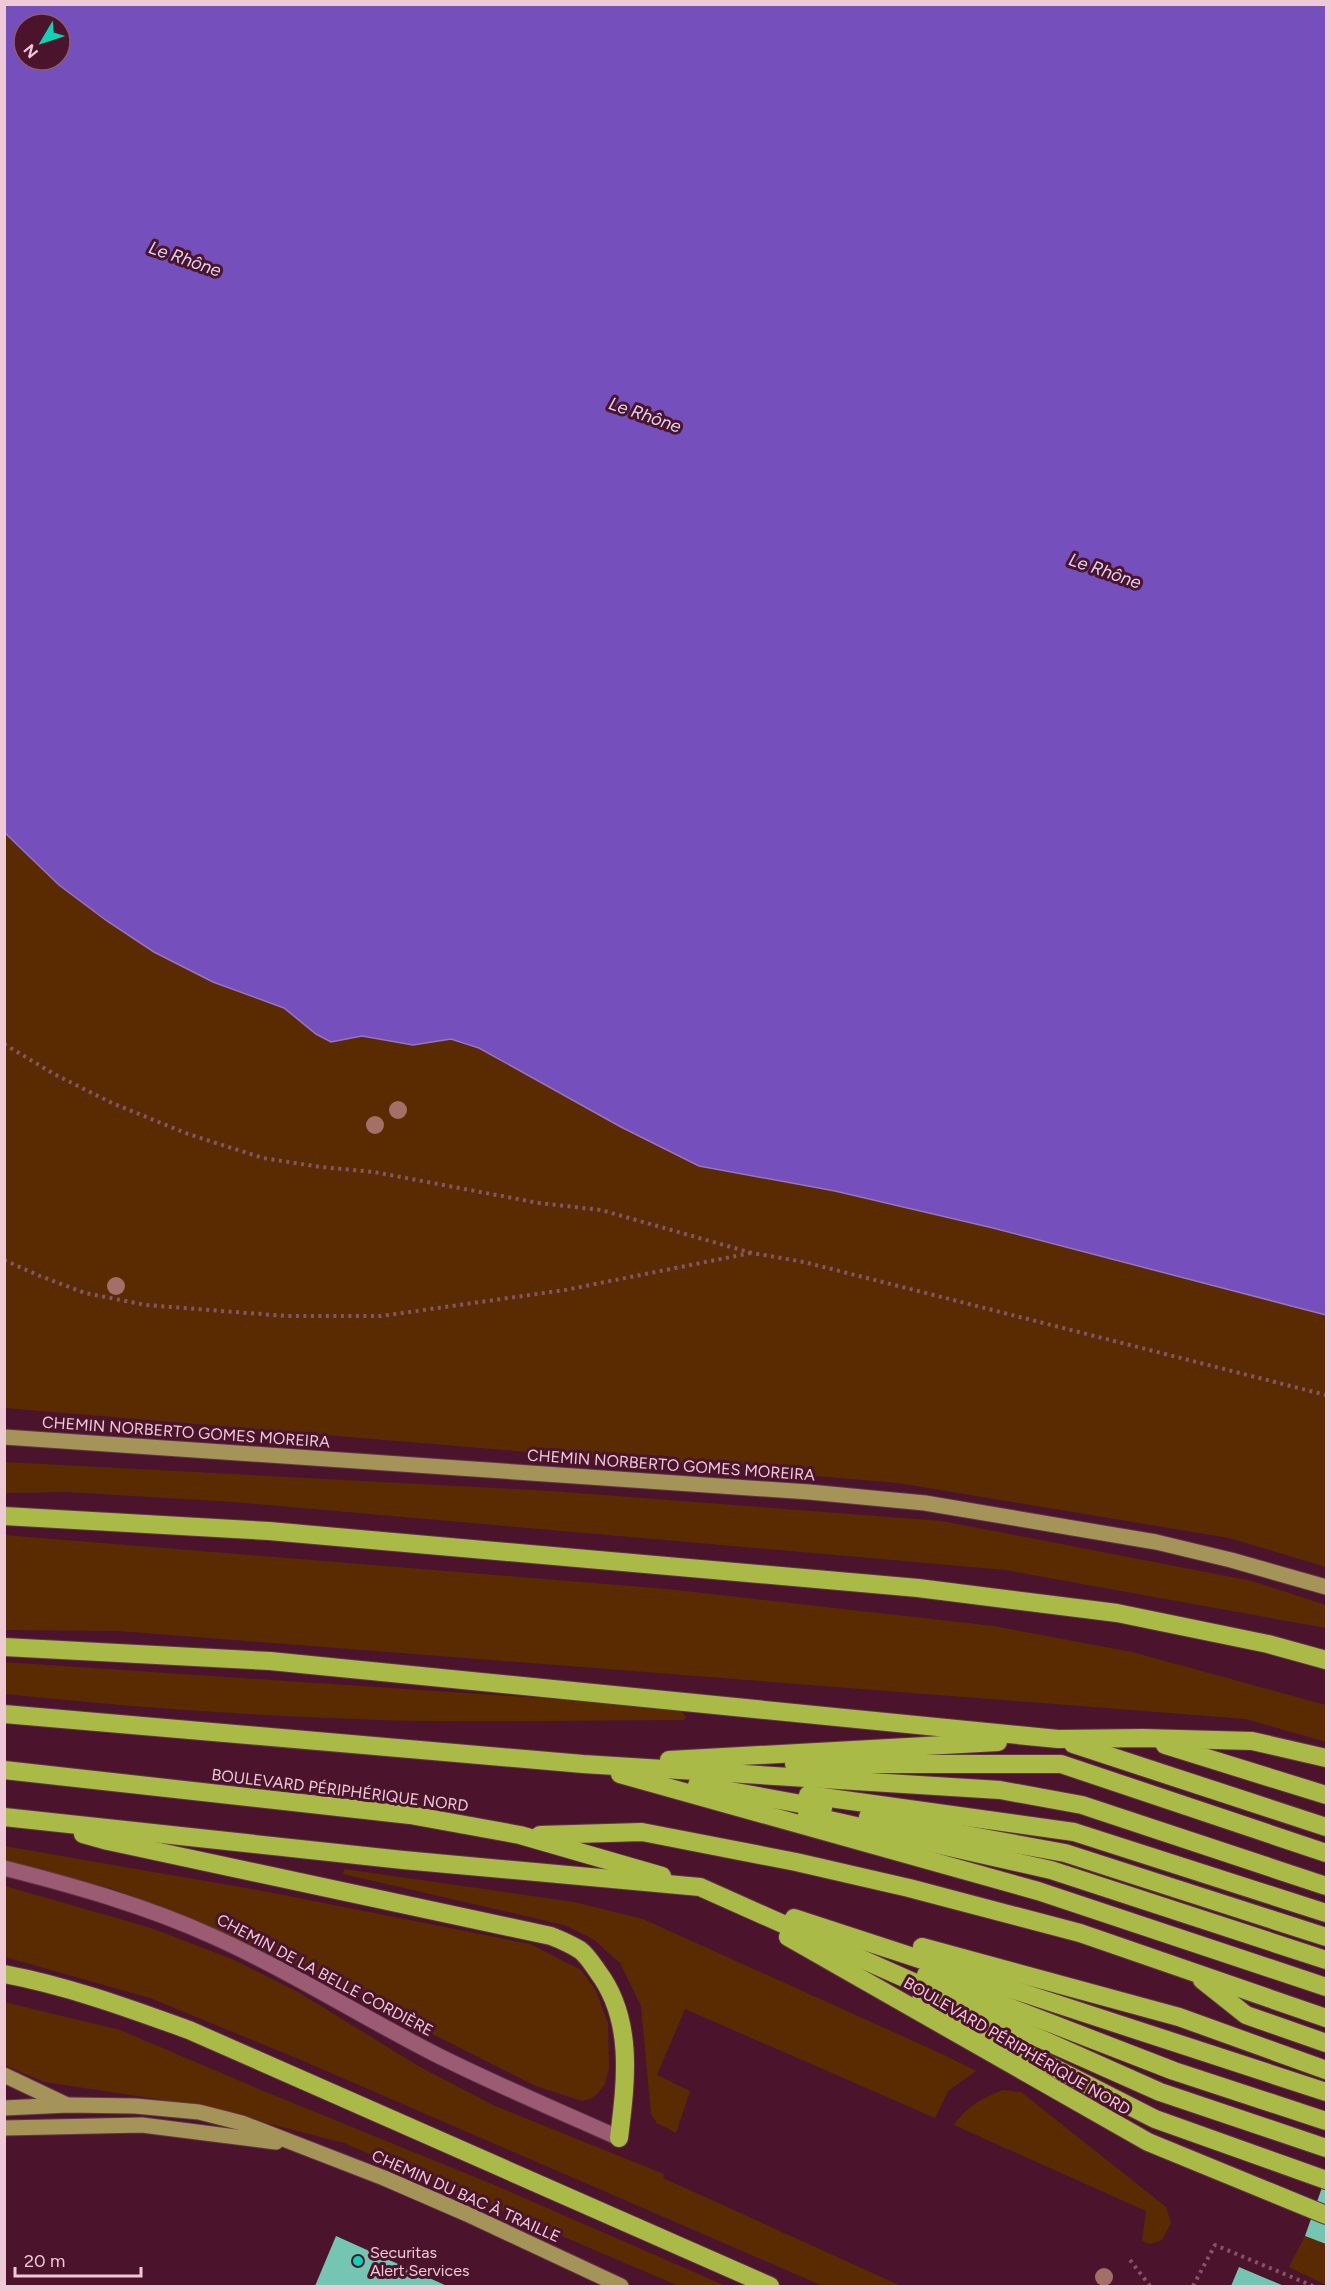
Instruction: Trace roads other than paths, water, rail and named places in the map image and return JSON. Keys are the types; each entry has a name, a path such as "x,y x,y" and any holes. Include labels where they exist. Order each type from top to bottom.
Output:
{"highway":[{"path":"4,1516 269,1531 918,1588 1118,1613 1268,1644 1326,1660"},
{"path":"4,1647 270,1661 1058,1739 1326,1827"},
{"path":"4,1714 583,1764 1000,1790 1082,1805 1326,1886"},
{"path":"1143,1738 1326,1795"},
{"path":"583,1764 1058,1739 1143,1738 1252,1741 1326,1758"},
{"path":"583,1764 1061,1764 1326,1853"},
{"path":"583,1764 1074,1832 1326,1913"},
{"path":"583,1764 1065,1853 1326,1937"},
{"path":"583,1764 1051,1870 1326,1960"},
{"path":"583,1764 1038,1891 1326,1987"},
{"name":"BOULEVARD PÉRIPHÉRIQUE NORD","path":"4,1770 410,1815 520,1835 700,1887 1326,2092"},
{"path":"4,1817 403,1860 700,1887 1160,2092 1326,2148"},
{"path":"41,1821 108,1841 551,1936 582,1952 608,1986 619,2012 625,2046 626,2072 619,2138"},
{"path":"520,1835 642,1832 796,1862 909,1888 1080,1933 1326,2018"},
{"name":"BOULEVARD PÉRIPHÉRIQUE NORD","path":"700,1887 1179,2017 1326,2070"},
{"name":"BOULEVARD PÉRIPHÉRIQUE NORD","path":"700,1887 1174,2072 1326,2121"},
{"name":"BOULEVARD PÉRIPHÉRIQUE NORD","path":"700,1887 1155,2119 1326,2180"},
{"name":"BOULEVARD PÉRIPHÉRIQUE NORD","path":"700,1887 1148,2142 1326,2215"},
{"path":"1191,1972 1246,2015 1326,2043"},
{"path":"4,1974 45,1982 99,1998 189,2030 770,2286"}],"main road":[{"name":"CHEMIN NORBERTO GOMES MOREIRA","path":"4,1437 798,1491 925,1503 1156,1542 1326,1587"},
{"path":"4,2075 68,2105"},
{"name":"CHEMIN DU BAC À TRAILLE","path":"4,2108 68,2105 135,2106 199,2112 242,2123 352,2165 467,2214 621,2286"},
{"name":"CHEMIN DU BAC À TRAILLE","path":"4,2128 142,2125 294,2144"}],"street":[{"name":"CHEMIN DE LA BELLE CORDIÈRE","path":"4,1868 154,1912 211,1935 269,1963 442,2057 619,2138"}],"water":[{"name":"Le Rhône","path":"4,5 1326,5 1326,1315 993,1228 835,1191 699,1166 621,1127 479,1048 451,1039 413,1045 362,1036 331,1042 316,1034 284,1008 213,982 154,952 59,885 5,833"}],"place":[{"name":"Securitas Alert Services","path":"358,2261"}]}
